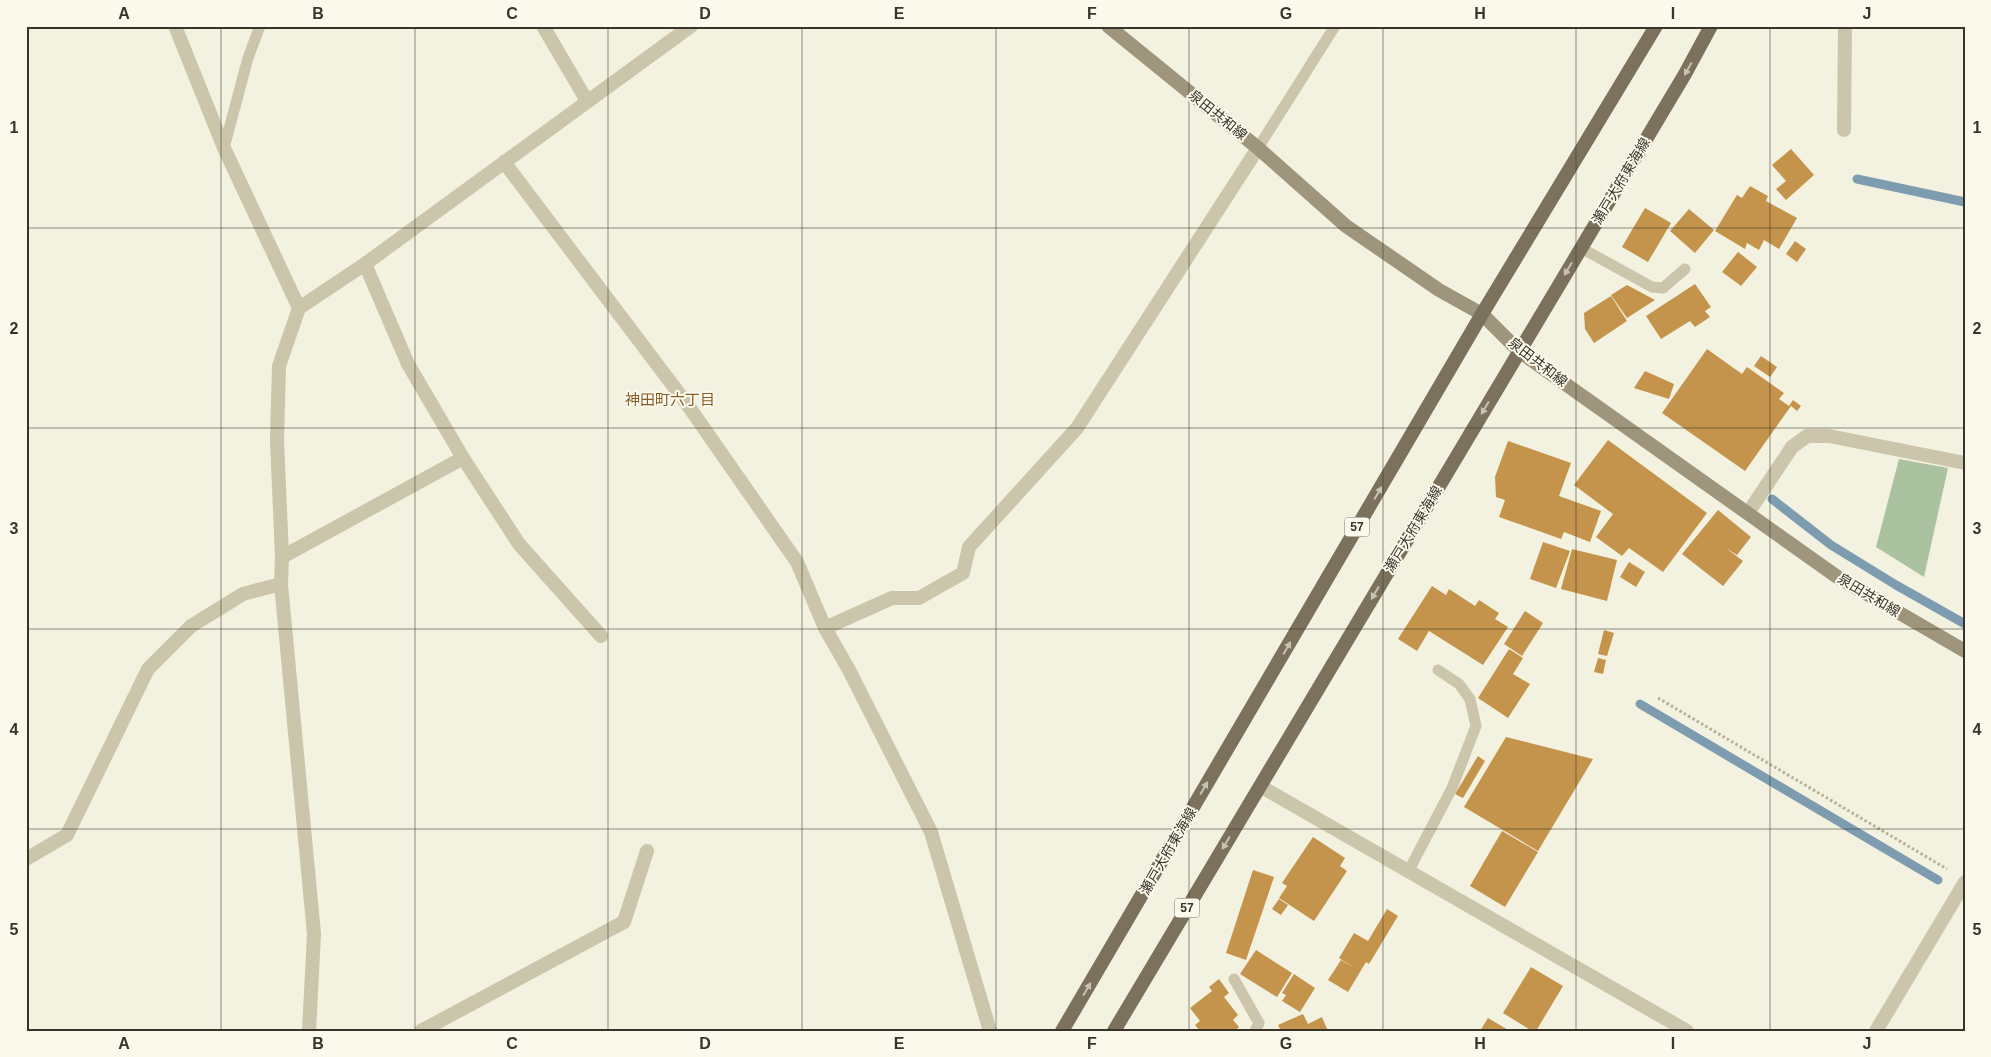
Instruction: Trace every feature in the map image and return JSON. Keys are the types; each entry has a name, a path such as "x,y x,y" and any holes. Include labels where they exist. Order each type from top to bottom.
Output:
{"main road":[{"name":"泉田共和線","path":"1108,26 1258,148 1346,226 1439,290 1482,314 1519,351 1836,576 1965,651"},
{"name":"瀬戸大府東海線","path":"1062,1031 1482,314 1656,26"},
{"name":"瀬戸大府東海線","path":"1115,1030 1685,74 1711,26"}],"street":[{"path":"175,26 224,148 299,308"},
{"path":"543,26 587,100"},
{"path":"309,1031 314,934 282,584 277,440 279,366 299,308 365,264 587,100 691,26"},
{"path":"1844,130 1845,26"},
{"path":"825,628 892,598 919,598 963,573 969,547 1077,428 1258,148"},
{"path":"504,162 687,404 796,562 825,628 850,670 931,832 990,1031"},
{"path":"365,264 408,364 463,458 519,544 600,636"},
{"path":"1748,513 1792,447 1808,436 1829,436 1965,463"},
{"path":"282,557 463,458"},
{"path":"26,858 67,836 148,669 191,626 243,594 282,584"},
{"path":"1260,786 1687,1031"},
{"path":"421,1031 624,922 647,851"},
{"path":"1876,1031 1965,882"}],"lane":[{"path":"224,148 248,58 260,26"},
{"path":"1258,148 1335,26"},
{"path":"1581,248 1652,287 1663,288 1685,270"},
{"path":"1408,872 1452,788 1476,726 1470,699 1459,684 1438,670"},
{"path":"1234,979 1259,1023 1255,1031"}],"path":[{"path":"1658,698 1948,869"}],"green space":[{"path":"1899,459 1948,468 1924,577 1876,547"}],"building":[{"path":"1791,149 1814,175 1786,200 1776,189 1786,181 1772,165"},
{"path":"1750,186 1768,196 1766,201 1797,218 1779,249 1764,240 1759,250 1747,243 1745,249 1715,231 1737,195 1742,198"},
{"path":"1645,208 1671,223 1648,262 1622,247"},
{"path":"1689,209 1714,230 1695,253 1670,231"},
{"path":"1795,241 1806,249 1797,262 1786,254"},
{"path":"1738,252 1757,267 1741,286 1722,272"},
{"path":"1695,284 1711,307 1705,311 1710,317 1695,327 1690,321 1661,339 1646,316"},
{"path":"1627,285 1655,300 1627,318 1611,295"},
{"path":"1611,296 1627,321 1594,343 1585,329 1584,313"},
{"path":"1707,349 1742,374 1747,367 1784,393 1779,399 1789,406 1793,400 1801,406 1797,411 1791,406 1745,471 1662,413"},
{"path":"1761,356 1777,367 1770,377 1754,366"},
{"path":"1645,371 1674,384 1669,399 1634,388"},
{"path":"1608,440 1707,513 1663,572 1629,548 1622,556 1596,537 1613,514 1574,485"},
{"path":"1508,441 1571,463 1559,496 1601,511 1590,542 1564,532 1561,539 1499,517 1505,500 1496,497 1495,477"},
{"path":"1718,510 1751,537 1737,555 1726,548 1743,561 1723,586 1682,554"},
{"path":"1543,542 1570,551 1556,588 1530,579"},
{"path":"1572,549 1617,560 1607,601 1561,589"},
{"path":"1629,562 1645,572 1636,587 1620,577"},
{"path":"1432,586 1446,595 1449,589 1475,606 1479,600 1499,613 1495,619 1508,627 1483,665 1429,631 1417,651 1398,639"},
{"path":"1525,611 1543,623 1522,656 1504,644"},
{"path":"1604,630 1614,633 1607,656 1598,654"},
{"path":"1509,649 1523,658 1513,674 1530,684 1508,718 1478,698"},
{"path":"1598,658 1606,660 1603,674 1594,672"},
{"path":"1506,737 1593,759 1538,851 1464,807"},
{"path":"1478,756 1485,761 1463,798 1455,794"},
{"path":"1502,831 1538,852 1505,907 1470,886"},
{"path":"1313,837 1345,858 1340,866 1347,871 1314,921 1279,898 1287,886 1282,883"},
{"path":"1253,870 1274,877 1246,960 1226,953"},
{"path":"1279,899 1288,905 1281,915 1272,909"},
{"path":"1387,909 1398,916 1369,964 1366,962 1348,992 1328,980 1341,960 1356,969 1339,958 1354,933 1368,941"},
{"path":"1256,950 1292,973 1277,997 1240,974"},
{"path":"1531,967 1563,986 1536,1031 1532,1031 1503,1013"},
{"path":"1294,974 1315,988 1300,1012 1282,1001 1286,995 1282,993"},
{"path":"1219,979 1229,993 1224,997 1238,1015 1233,1020 1239,1027 1235,1031 1200,1031 1195,1025 1200,1021 1190,1008 1212,991 1209,987"},
{"path":"1303,1014 1308,1024 1322,1017 1328,1031 1281,1031 1278,1025"},
{"path":"1488,1018 1510,1031 1480,1031"}],"waterway":[{"path":"1857,179 1965,202"},
{"path":"1772,499 1831,545 1965,624"},
{"path":"1640,704 1938,880"}],"district":[{"name":"神田町六丁目","path":"670,399"}]}
